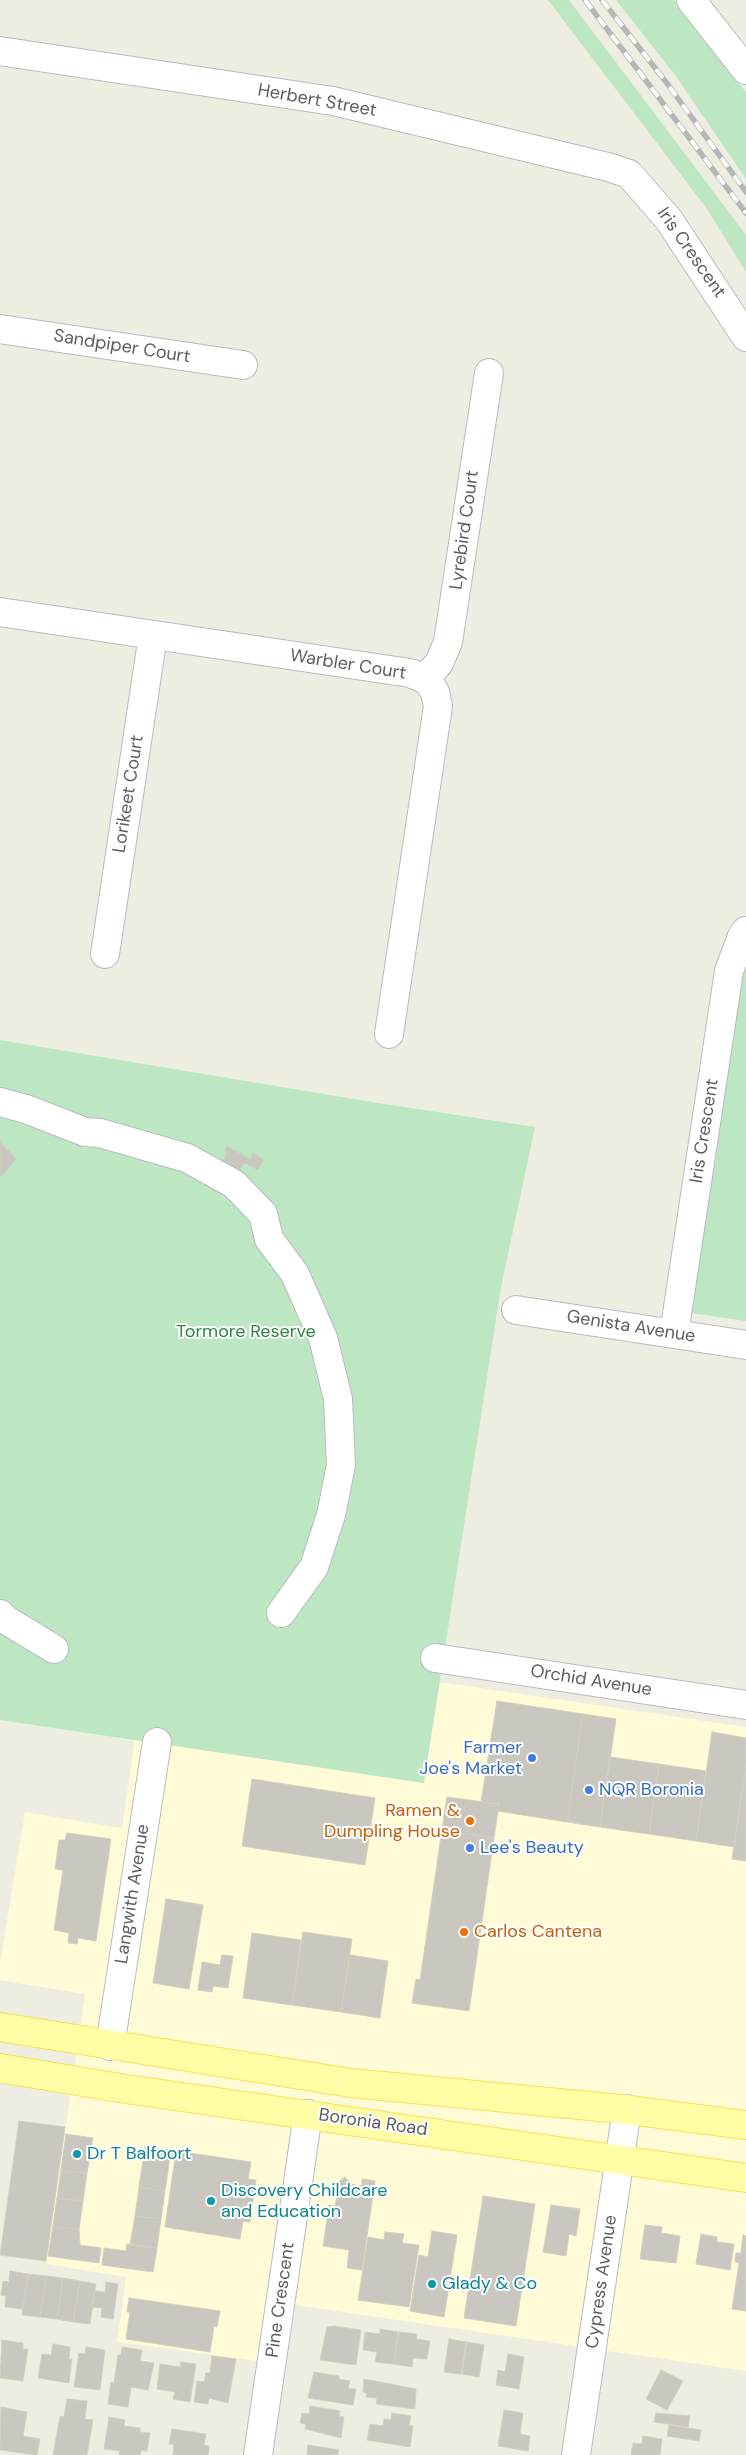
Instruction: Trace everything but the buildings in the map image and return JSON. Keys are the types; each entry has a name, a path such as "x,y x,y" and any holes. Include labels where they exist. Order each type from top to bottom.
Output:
{"main road":[{"name":"Boronia Road","path":"0,2027 351,2083 627,2109 746,2125"},
{"name":"Boronia Road","path":"1,2072 308,2114 746,2178"}],"street":[{"path":"691,0 746,70"},
{"name":"Herbert Street","path":"0,51 333,101 608,166 629,174"},
{"name":"Iris Crescent","path":"629,174 669,220 746,337"},
{"name":"Sandpiper Court","path":"0,329 243,365"},
{"name":"Lyrebird Court","path":"425,679 439,663 448,642 489,373"},
{"name":"Warbler Court","path":"0,612 410,674 425,679 435,692 438,706 389,1034"},
{"name":"Lorikeet Court","path":"105,954 153,635"},
{"name":"Iris Crescent","path":"674,1334 729,971 742,936 746,932"},
{"path":"0,1102 26,1109 85,1132 100,1133 187,1158 234,1184 263,1214 269,1239 295,1274 323,1338 338,1399 341,1465 331,1514 314,1567 281,1613"},
{"name":"Genista Avenue","path":"516,1310 746,1344"},
{"path":"0,1614 6,1620 54,1649"},
{"name":"Orchid Avenue","path":"435,1658 746,1705"},
{"name":"Langwith Avenue","path":"110,2046 157,1742"},
{"name":"Cypress Avenue","path":"576,2455 627,2109"},
{"name":"Pine Crescent","path":"258,2455 308,2114"}],"shaded area":[{"path":"440,1682 746,1727 746,2371 281,2303 272,2363 117,2342 126,2277 46,2264 85,1994 0,1980 0,1963 25,1812 122,1828 135,1739 423,1783"}],"green space":[{"path":"548,0 569,0 746,235 746,272 707,209"},
{"path":"616,0 674,0 746,92 746,179 675,75"},
{"path":"746,967 746,1321 691,1313 739,973"},
{"name":"Tormore Reserve","path":"0,1040 378,1103 535,1127 501,1287 424,1783 0,1720"}],"railway":[{"path":"585,0 746,213"},
{"path":"602,0 666,82 746,192"}],"place":[{"name":"Farmer Joe's Market","path":"532,1758"},
{"name":"NQR Boronia","path":"589,1790"},
{"name":"Ramen & Dumpling House","path":"470,1821"},
{"name":"Lee's Beauty","path":"470,1848"},
{"name":"Carlos Cantena","path":"464,1932"},
{"name":"Dr T Balfoort","path":"77,2154"},
{"name":"Discovery Childcare and Education","path":"211,2201"},
{"name":"Glady & Co","path":"432,2284"}]}
